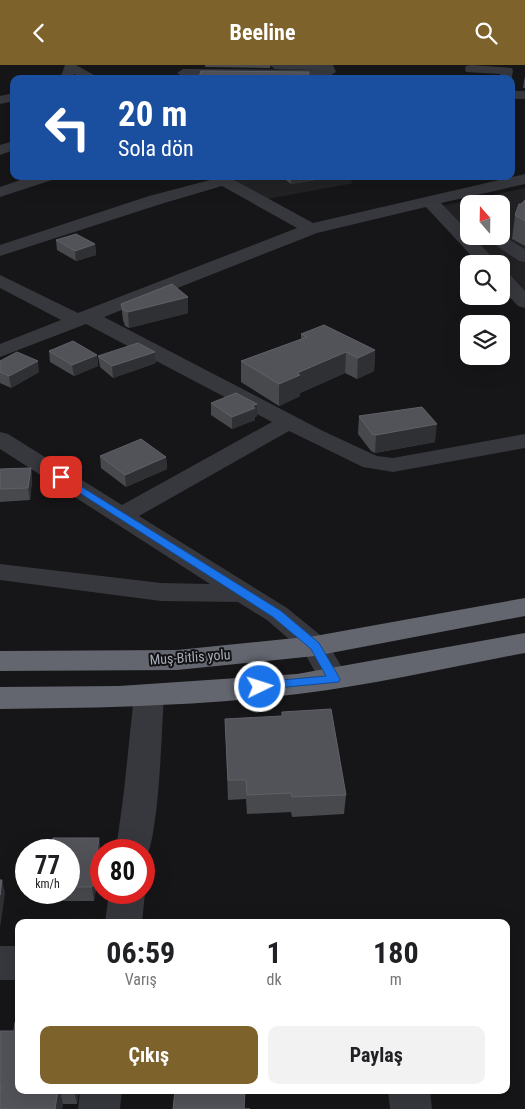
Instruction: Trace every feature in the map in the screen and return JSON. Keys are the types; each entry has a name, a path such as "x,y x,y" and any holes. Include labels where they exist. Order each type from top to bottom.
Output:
{"highway":[{"name":"Muş-Bitlis yolu","path":"0,661 177,660 315,646 525,607"},
{"path":"0,698 46,699 148,695 334,679 525,643"}],"street":[{"path":"183,72 324,75 330,72 330,68 322,66 275,65"},
{"path":"515,83 521,65"},
{"path":"67,75 70,67 87,75"},
{"path":"471,69 506,71 508,75"},
{"path":"515,87 525,95"},
{"path":"0,351 311,229 429,200 487,183 525,179"},
{"path":"0,192 37,180"},
{"path":"0,251 216,180"},
{"path":"221,180 311,229"},
{"path":"487,183 503,192 525,190"},
{"path":"429,200 481,255"},
{"path":"505,245 525,257"},
{"path":"0,281 83,319 289,422 380,465 399,464 525,441"},
{"path":"510,286 525,302"},
{"path":"122,515 289,422"},
{"path":"0,439 277,614 315,646 334,679"},
{"path":"0,572 161,592 244,593"},
{"path":"134,839 141,791 148,695"},
{"path":"125,919 127,904"},
{"path":"0,963 15,963"},
{"path":"99,1109 101,1094"},
{"path":"410,1094 411,1109"}],"shaded area":[{"path":"235,180 350,180 354,183 267,199"},
{"path":"525,188 525,293 510,278 510,255 489,255 479,245 510,245 510,195 493,195"},
{"path":"460,202 460,225 442,206"}],"building":[{"path":"201,71 309,72 308,75 200,75"},
{"path":"525,200 525,221 515,215 519,204"},
{"path":"76,234 95,244 75,251 56,240"},
{"path":"172,284 188,297 128,312 123,310 121,304"},
{"path":"324,325 375,350 358,358 346,352 297,373 300,375 279,384 241,361 307,337 301,334"},
{"path":"73,341 97,355 72,365 49,351"},
{"path":"138,343 155,352 112,366 98,356"},
{"path":"17,352 38,361 9,376 0,372 0,361"},
{"path":"236,393 257,404 252,406 255,408 232,417 211,403"},
{"path":"422,407 437,424 376,435 372,434 359,416"},
{"path":"141,439 166,457 125,475 100,456"},
{"path":"31,468 28,488 0,489 0,469"},
{"path":"331,709 346,795 292,797 291,793 247,795 246,780 228,780 225,719 282,716 282,712"},
{"path":"99,838 90,839 90,887 80,887 80,839 53,839"},
{"path":"15,1022 15,1094 57,1094 55,1109 0,1109 0,1031 14,1031"},
{"path":"175,1094 245,1094 244,1109 173,1109"}],"route":[{"path":"61,477 277,614 315,646 334,679 260,687"}]}
